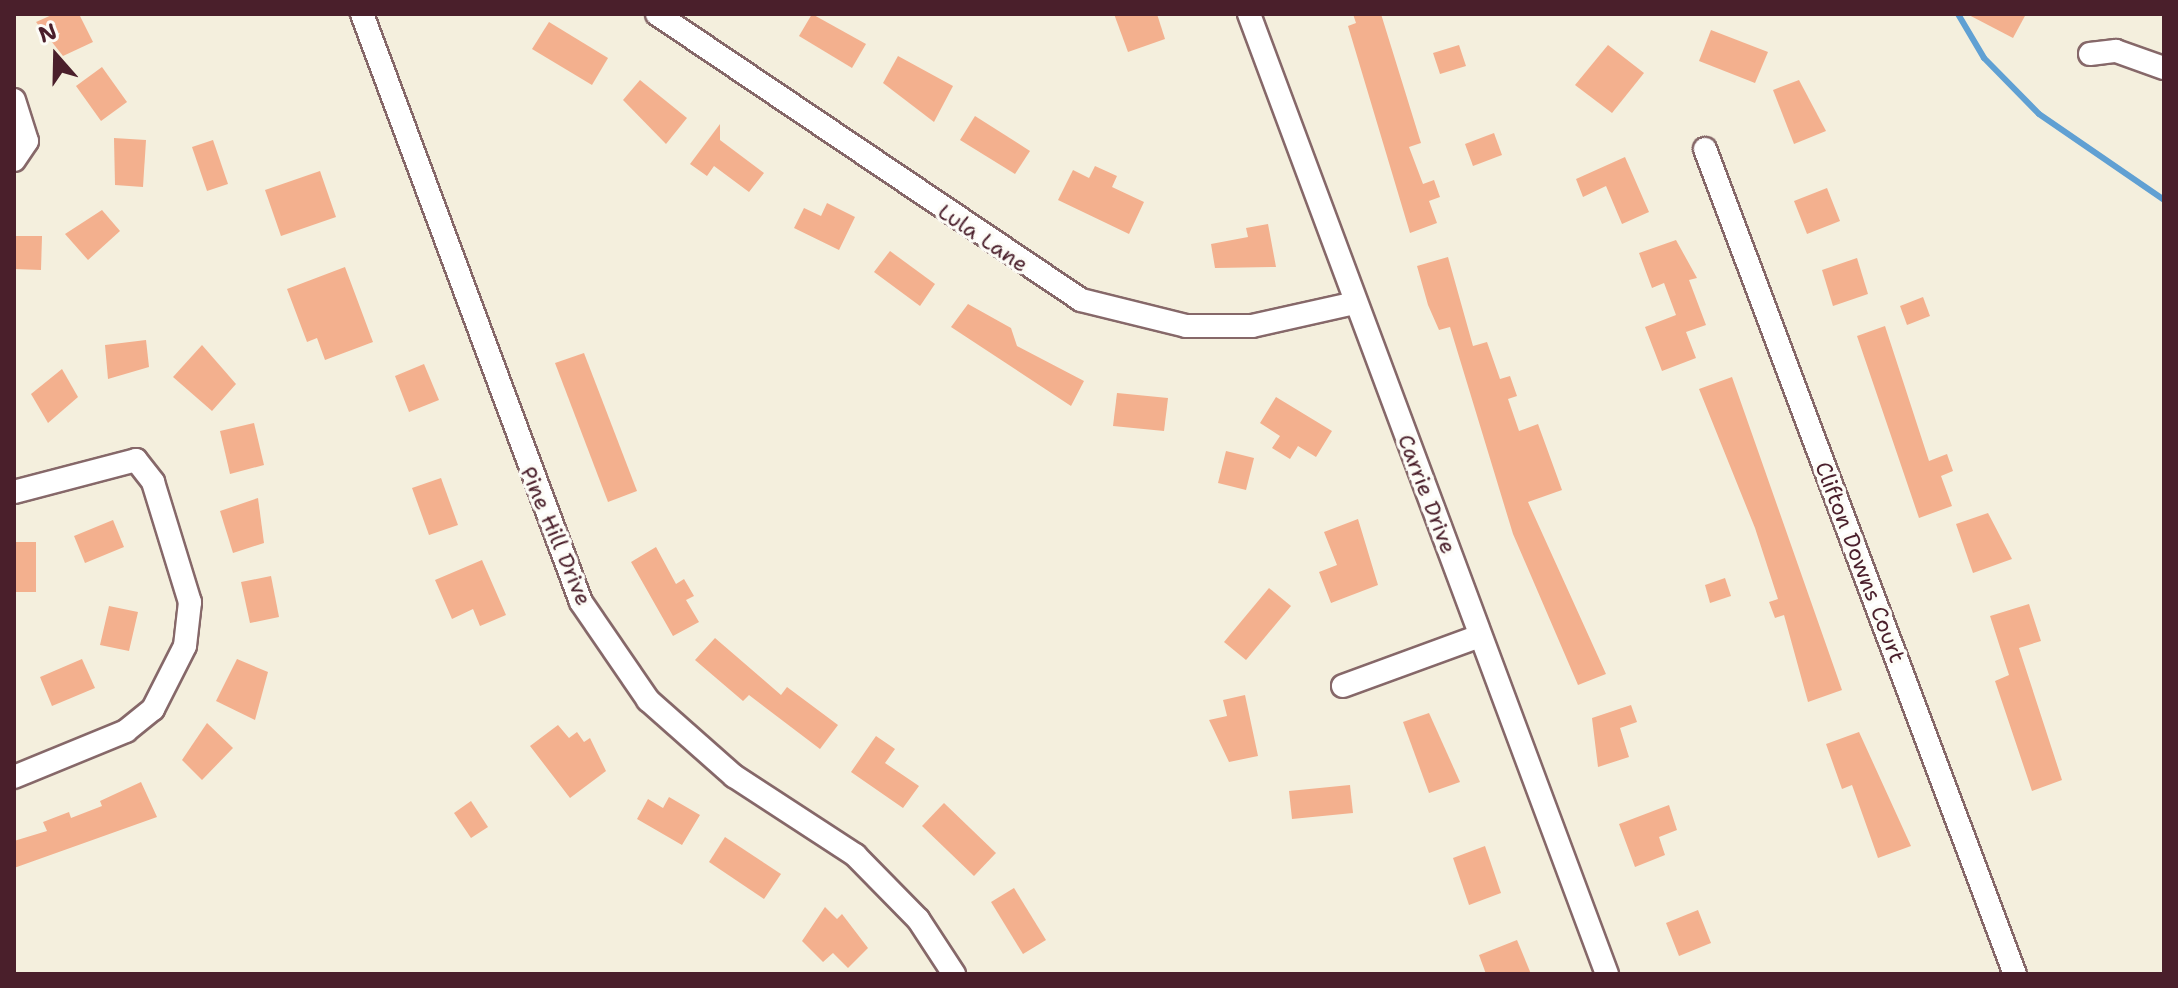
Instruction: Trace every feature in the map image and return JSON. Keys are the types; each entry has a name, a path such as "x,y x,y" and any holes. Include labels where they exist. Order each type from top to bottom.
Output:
{"street":[{"name":"Pine Hill Drive","path":"362,14 581,602 648,700 734,776 855,855 918,919 954,974"},
{"name":"Lula Lane","path":"657,14 1081,300 1186,326 1268,324 1355,303"},
{"name":"Carrie Drive","path":"1249,14 1607,974"},
{"path":"2090,54 2116,51 2164,68"},
{"path":"14,100 27,141 14,160"},
{"name":"Clifton Downs Court","path":"1705,149 2015,974"},
{"path":"14,492 136,460 153,482 190,602 185,646 153,709 126,731 14,777"},
{"path":"1343,686 1480,636"}],"building":[{"path":"54,14 79,14 93,42 63,56 36,22"},
{"path":"812,14 866,44 852,68 799,36"},
{"path":"1114,14 1157,14 1165,39 1128,52"},
{"path":"1353,14 1381,14 1421,143 1409,147 1423,184 1434,180 1440,197 1429,201 1437,223 1410,233 1348,26 1356,23"},
{"path":"1967,14 2026,14 2013,38"},
{"path":"549,22 608,58 592,85 532,49"},
{"path":"1711,30 1768,52 1755,83 1699,61"},
{"path":"1459,45 1466,66 1440,74 1433,53"},
{"path":"1608,45 1644,73 1612,113 1575,85"},
{"path":"898,56 953,86 934,122 883,83"},
{"path":"102,67 127,102 101,121 76,86"},
{"path":"640,80 687,118 666,144 623,100"},
{"path":"1799,80 1826,131 1794,144 1773,90"},
{"path":"975,116 1030,151 1015,174 960,140"},
{"path":"720,124 720,140 764,173 749,192 714,166 707,176 690,164"},
{"path":"1494,133 1502,155 1473,166 1465,144"},
{"path":"114,138 146,140 143,187 115,185"},
{"path":"213,140 228,184 207,191 192,147"},
{"path":"1625,157 1649,212 1622,224 1606,186 1583,197 1576,179"},
{"path":"1095,166 1117,176 1112,187 1144,202 1129,234 1058,200 1073,170 1089,178"},
{"path":"320,171 336,217 281,236 265,190"},
{"path":"1827,188 1840,221 1807,234 1794,201"},
{"path":"827,203 855,217 839,250 794,228 804,208 821,216"},
{"path":"102,210 120,231 88,260 65,234"},
{"path":"1268,224 1276,267 1215,268 1211,244 1248,237 1246,228"},
{"path":"14,236 42,236 41,270 14,269"},
{"path":"1676,240 1697,278 1689,280 1706,325 1686,332 1696,358 1662,371 1645,327 1676,315 1664,283 1652,288 1639,253"},
{"path":"890,251 935,284 920,306 874,272"},
{"path":"1448,257 1473,346 1487,342 1500,379 1510,376 1517,396 1508,399 1519,431 1538,424 1562,490 1528,502 1606,674 1578,685 1513,534 1450,327 1439,330 1428,305 1417,266"},
{"path":"1857,258 1868,294 1833,306 1822,270"},
{"path":"345,267 373,342 325,360 317,338 307,342 287,289"},
{"path":"1923,297 1930,316 1907,325 1900,306"},
{"path":"968,304 1011,328 1017,346 1084,381 1071,406 951,327"},
{"path":"1885,326 1929,461 1947,454 1953,471 1941,476 1952,506 1919,518 1857,336"},
{"path":"146,340 149,367 108,379 105,345"},
{"path":"202,345 236,384 212,411 173,377"},
{"path":"584,353 637,491 608,502 555,363"},
{"path":"424,364 439,400 409,412 395,376"},
{"path":"62,369 78,397 48,423 31,394"},
{"path":"1732,377 1842,690 1808,702 1784,615 1775,618 1769,602 1778,599 1755,528 1699,389"},
{"path":"1117,393 1168,398 1164,431 1113,426"},
{"path":"1276,397 1332,431 1316,457 1298,446 1290,459 1272,448 1280,436 1260,423"},
{"path":"254,423 264,465 230,474 220,431"},
{"path":"1226,451 1254,458 1246,490 1218,483"},
{"path":"441,478 458,525 429,535 412,488"},
{"path":"258,498 264,543 233,553 220,511"},
{"path":"1988,513 2012,559 1973,573 1956,524"},
{"path":"1358,519 1378,585 1331,603 1319,572 1337,565 1324,532"},
{"path":"113,520 124,547 85,563 74,536"},
{"path":"14,542 36,542 36,592 14,592"},
{"path":"656,547 676,584 684,579 694,596 686,600 699,622 673,636 631,562"},
{"path":"482,560 506,615 480,626 473,609 452,619 435,580"},
{"path":"271,576 279,617 250,623 241,582"},
{"path":"1725,578 1731,596 1710,603 1705,585"},
{"path":"1269,588 1291,606 1246,660 1224,642"},
{"path":"2029,604 2041,641 2019,648 2062,780 2032,791 1995,681 2009,675 1990,616"},
{"path":"109,606 138,612 129,651 100,645"},
{"path":"715,638 781,695 787,687 838,725 820,749 749,695 743,701 695,660"},
{"path":"82,659 95,688 52,706 40,677"},
{"path":"237,659 268,672 255,720 216,701"},
{"path":"1245,695 1258,756 1229,762 1209,720 1227,716 1223,700"},
{"path":"1631,705 1637,722 1620,728 1629,757 1598,767 1592,718"},
{"path":"1429,713 1460,782 1429,793 1403,722"},
{"path":"207,723 233,748 202,780 182,760"},
{"path":"558,725 569,738 577,732 584,742 590,738 606,771 570,798 530,746"},
{"path":"1859,732 1911,846 1878,858 1852,785 1842,789 1826,744"},
{"path":"876,736 895,749 885,763 919,786 903,808 851,772"},
{"path":"141,782 157,817 14,868 14,841 47,831 43,822 69,812 71,818 102,806 100,801"},
{"path":"1350,785 1353,813 1292,819 1289,791"},
{"path":"669,797 700,815 682,845 637,819 648,799 663,808"},
{"path":"471,801 488,827 471,838 454,813"},
{"path":"944,803 996,853 974,876 922,826"},
{"path":"1669,805 1677,830 1659,837 1665,855 1635,867 1619,824"},
{"path":"725,837 781,874 764,899 709,862"},
{"path":"1485,846 1501,893 1469,905 1453,858"},
{"path":"1014,888 1046,940 1023,954 991,902"},
{"path":"825,907 837,919 842,914 868,948 848,968 833,953 823,962 802,941"},
{"path":"1698,910 1711,943 1679,956 1666,923"},
{"path":"1517,940 1531,974 1486,974 1479,955"}],"waterway":[{"path":"1958,14 1984,58 2039,114 2164,200"}]}
